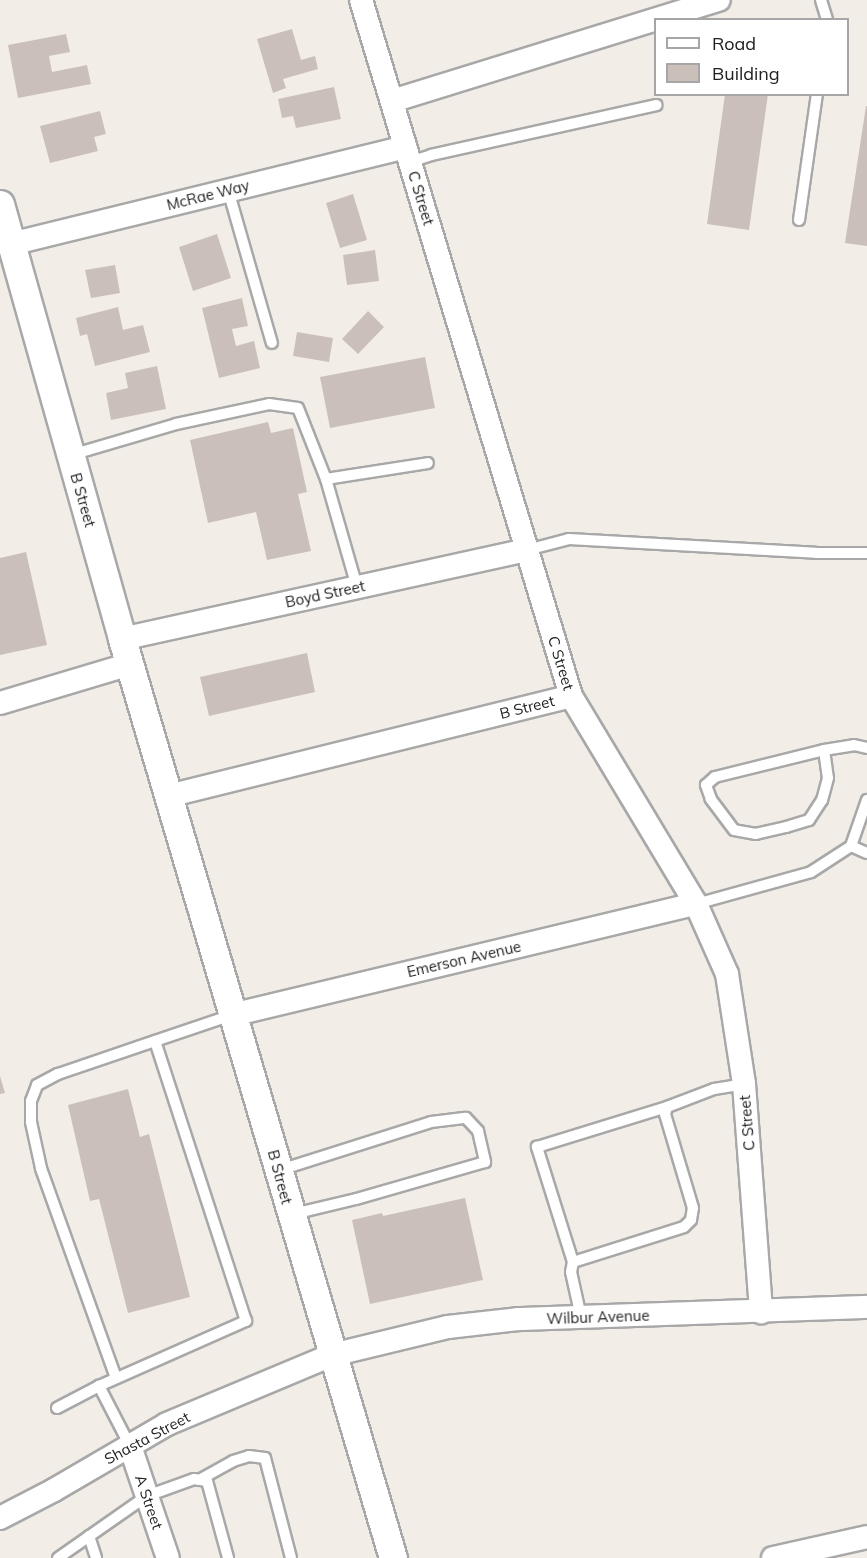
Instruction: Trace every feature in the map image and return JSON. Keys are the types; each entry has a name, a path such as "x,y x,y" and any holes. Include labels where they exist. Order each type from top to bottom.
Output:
{"street":[{"name":"C Street","path":"361,0 571,696 696,904 727,974 744,1084 761,1312"},
{"path":"392,101 697,3 719,0"},
{"name":"McRae Way","path":"11,244 228,190 408,155"},
{"name":"B Street","path":"0,204 168,796 393,1558"},
{"name":"Boyd Street","path":"0,703 126,651 357,587 527,550"},
{"name":"B Street","path":"168,796 571,696"},
{"name":"Emerson Avenue","path":"232,1015 696,904"},
{"name":"Wilbur Avenue","path":"332,1354 448,1327 518,1320 867,1308"},
{"name":"Shasta Street","path":"0,1518 54,1490 167,1424 332,1354"},
{"name":"A Street","path":"130,1446 168,1558"},
{"path":"773,1558 867,1537"}],"lane":[{"path":"821,0 826,18"},
{"path":"799,220 817,96"},
{"path":"408,155 431,155 657,105"},
{"path":"228,190 272,343"},
{"path":"71,455 176,424 269,404 298,408 326,479 357,587"},
{"path":"326,479 428,462"},
{"path":"527,550 569,539 816,553 867,553"},
{"path":"824,750 828,778 822,800 808,820 756,834 734,830 711,800 706,785 716,777 824,750 854,745 867,748"},
{"path":"696,904 811,872 851,846 867,800"},
{"path":"851,846 867,853"},
{"path":"116,1378 41,1168 31,1122 31,1101 37,1085 58,1074 232,1015"},
{"path":"57,1408 116,1378 246,1321 156,1041"},
{"path":"581,1317 571,1272 573,1262 537,1147 667,1107 714,1089 744,1084"},
{"path":"573,1262 684,1227 691,1220 693,1208 665,1114 667,1107"},
{"path":"280,1170 431,1122 466,1118 477,1131 485,1162 356,1199 290,1215"},
{"path":"99,1386 130,1446"},
{"path":"58,1558 147,1496 199,1480 249,1456 265,1458 291,1558"},
{"path":"199,1480 207,1481 228,1558"},
{"path":"89,1536 96,1558"}],"building":[{"path":"292,29 301,60 315,56 318,69 283,79 286,88 273,93 257,39"},
{"path":"66,34 70,52 49,56 52,72 87,65 91,84 18,98 8,45"},
{"path":"334,87 341,119 296,128 293,116 282,118 278,99"},
{"path":"725,96 768,96 749,230 707,224"},
{"path":"867,106 867,246 845,243"},
{"path":"100,111 106,134 94,137 98,151 50,163 40,126"},
{"path":"353,194 367,240 340,248 326,203"},
{"path":"217,234 231,278 193,291 179,247"},
{"path":"375,250 379,281 347,285 343,255"},
{"path":"115,265 120,293 91,298 85,270"},
{"path":"242,298 248,326 232,329 236,346 254,341 260,368 219,378 202,308"},
{"path":"118,307 123,330 143,325 150,352 95,366 87,334 80,336 76,318"},
{"path":"368,311 384,327 358,354 342,339"},
{"path":"297,332 333,338 329,362 293,356"},
{"path":"425,357 435,408 330,428 320,377"},
{"path":"157,366 166,409 111,420 106,393 128,388 125,373"},
{"path":"268,422 271,433 293,428 307,492 298,494 311,551 267,560 256,512 208,523 190,440"},
{"path":"26,552 47,645 0,655 0,558"},
{"path":"307,653 315,692 209,716 200,677"},
{"path":"0,1076 5,1093 0,1094"},
{"path":"128,1089 140,1137 149,1134 190,1297 128,1313 99,1199 90,1201 68,1105"},
{"path":"465,1198 483,1280 370,1304 352,1220 382,1213 383,1216"}]}
